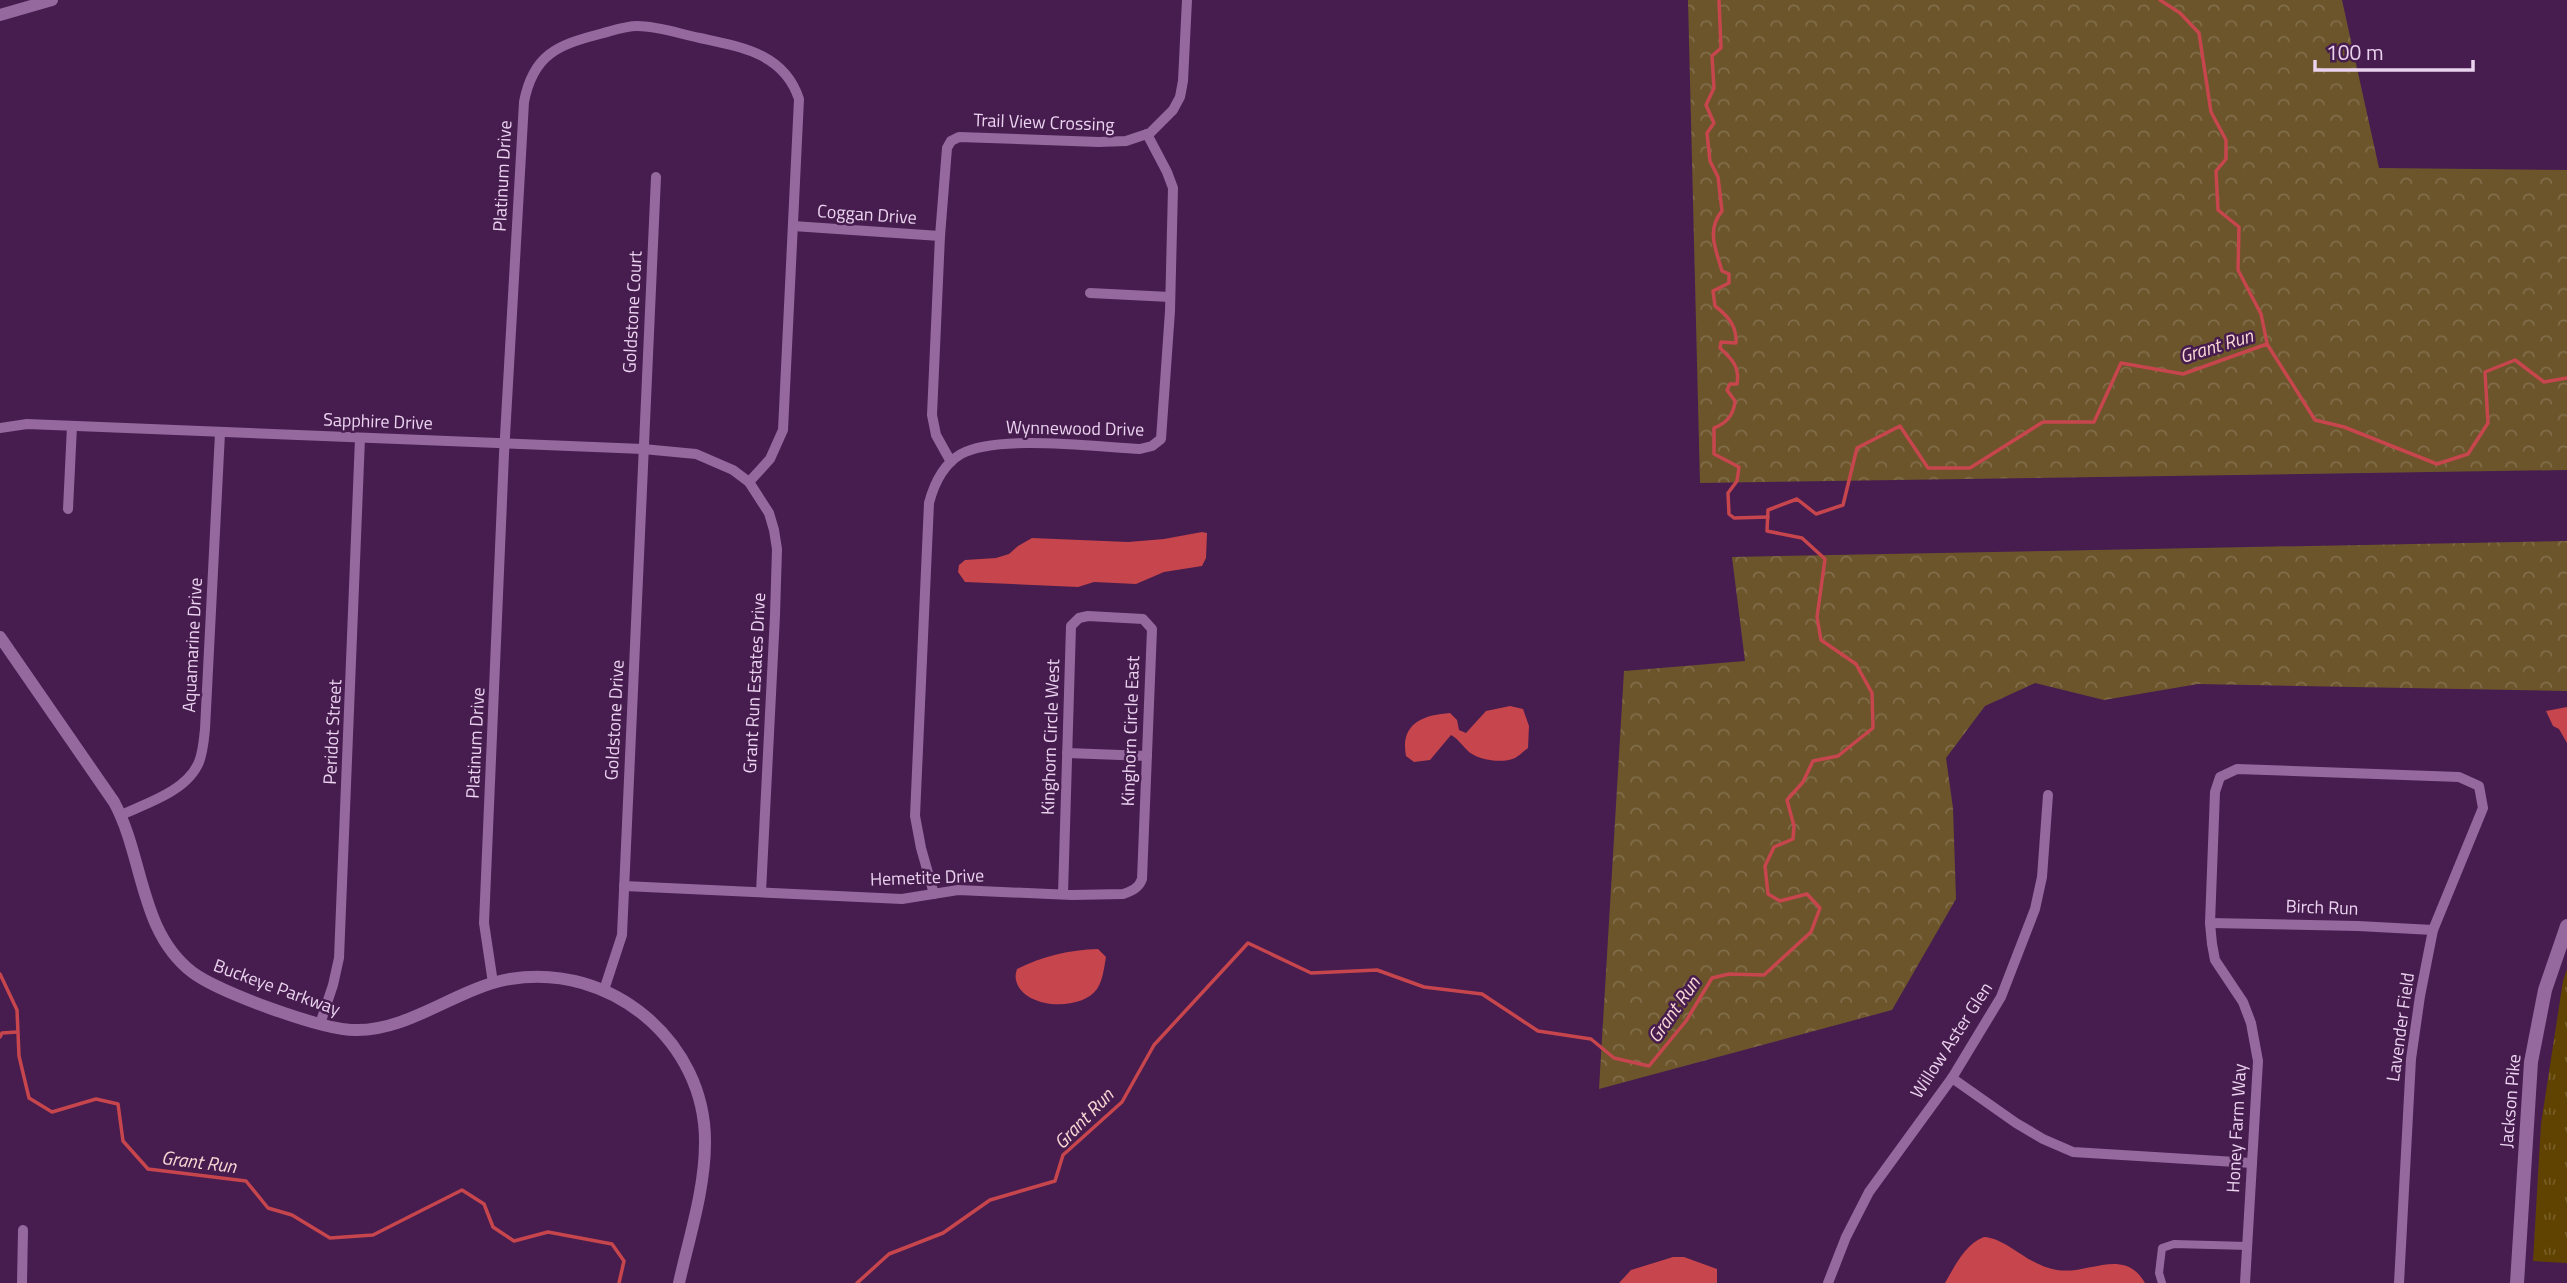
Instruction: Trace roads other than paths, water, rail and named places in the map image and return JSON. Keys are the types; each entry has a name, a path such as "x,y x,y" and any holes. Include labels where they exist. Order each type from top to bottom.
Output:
{"main road":[{"name":"Jackson Pike","path":"2517,1283 2531,1062 2545,990 2567,926"}],"street":[{"path":"0,15 52,0"},
{"path":"1147,135 1167,117 1180,97 1187,0"},
{"name":"Platinum Drive","path":"493,983 484,923 504,443 524,103 534,70 550,52 567,43 638,26 738,47 763,55 776,63 792,83 799,99 783,430 770,459 749,482"},
{"name":"Trail View Crossing","path":"951,462 936,435 932,415 945,159 951,141 970,136 1099,142 1126,141 1147,135"},
{"name":"Wynnewood Drive","path":"951,462 961,454 981,446 1004,443 1140,449 1158,443 1163,433 1173,188 1147,135"},
{"name":"Goldstone Court","path":"643,449 656,177"},
{"name":"Coggan Drive","path":"793,226 940,236"},
{"path":"1090,293 1170,297"},
{"name":"Sapphire Drive","path":"0,428 27,424 643,449 696,454 724,466 749,482"},
{"path":"68,509 72,426"},
{"name":"Aquamarine Drive","path":"121,815 175,788 192,773 199,762 205,729 220,433"},
{"name":"Peridot Street","path":"320,1024 339,958 360,439"},
{"name":"Goldstone Drive","path":"604,990 622,935 643,449"},
{"path":"934,894 915,816 916,786 929,503 939,477 951,462"},
{"name":"Grant Run Estates Drive","path":"749,482 769,513 776,549 761,892"},
{"name":"Kinghorn Circle West","path":"1063,894 1072,626 1079,618 1114,616"},
{"name":"Kinghorn Circle East","path":"1114,616 1143,619 1152,629 1142,879"},
{"name":"Buckeye Parkway","path":"0,637 121,815 154,922 166,945 196,975 216,986 320,1024 356,1030 393,1024 493,983 528,976 552,977 588,984 604,990 642,1013 674,1045 692,1078 705,1124 705,1161 679,1283"},
{"path":"1067,753 1147,756"},
{"name":"Honey Farm Way","path":"2245,1283 2257,1095 2256,1042 2243,1002 2215,960 2210,923 2215,792 2220,777 2237,769 2445,776 2459,777 2479,786"},
{"name":"Lavender Field","path":"2399,1283 2411,1059 2420,996 2433,930 2483,808 2479,786"},
{"name":"Willow Aster Glen","path":"1828,1283 1846,1237 1870,1192 1951,1078 2001,997 2031,920 2042,877 2048,795"},
{"name":"Hemetite Drive","path":"624,886 902,899 958,891 1123,894 1137,887 1142,879"},
{"name":"Birch Run","path":"2210,923 2433,930"},
{"path":"1951,1078 2016,1123 2073,1152 2252,1163"},
{"path":"23,1230 23,1283"},
{"path":"2162,1283 2159,1273 2162,1248 2174,1244 2248,1246"}],"waterway":[{"path":"1719,0 1721,48 1712,56 1714,88 1706,105 1714,123 1707,133 1710,161 1718,177 1722,211 1714,225 1713,233 1722,271 1729,274 1729,283 1713,291 1715,306 1728,318 1735,331 1736,343 1721,342 1720,348 1734,364 1738,378 1737,384 1730,384 1727,390 1735,401 1731,414 1723,424 1714,428 1714,454 1739,467 1737,481 1728,493 1729,514 1734,518 1768,517"},
{"path":"2160,0 2180,13 2199,33 2211,112 2226,140 2226,159 2216,171 2218,210 2239,227 2238,270 2261,314 2267,343"},
{"name":"Grant Run","path":"857,1283 889,1254 943,1233 990,1200 1055,1181 1063,1155 1122,1102 1154,1045 1248,943 1311,973 1377,970 1424,987 1482,994 1538,1031 1591,1039 1614,1058 1649,1066 1686,1021 1712,978 1729,974 1764,975 1811,932 1820,908 1807,894 1780,901 1768,894 1765,866 1774,847 1793,839 1794,826 1787,800 1803,782 1813,761 1838,756 1873,728 1872,693 1856,664 1821,640 1817,617 1825,559 1802,538 1767,531 1768,510 1797,499 1816,514 1843,505 1857,448 1900,426 1928,468 1970,468 2043,422 2094,422 2121,363 2183,374 2267,344 2315,420 2344,427 2437,464 2468,454 2488,423 2485,372 2515,360 2544,382 2567,378"},
{"name":"Grant Run","path":"0,974 17,1010 19,1056 29,1098 52,1112 96,1099 118,1104 123,1141 148,1169 246,1181 268,1208 292,1215 330,1238 373,1235 462,1190 484,1204 493,1227 514,1241 548,1232 612,1244 624,1261 619,1283"},
{"path":"0,1037 2,1033 17,1032"}]}
